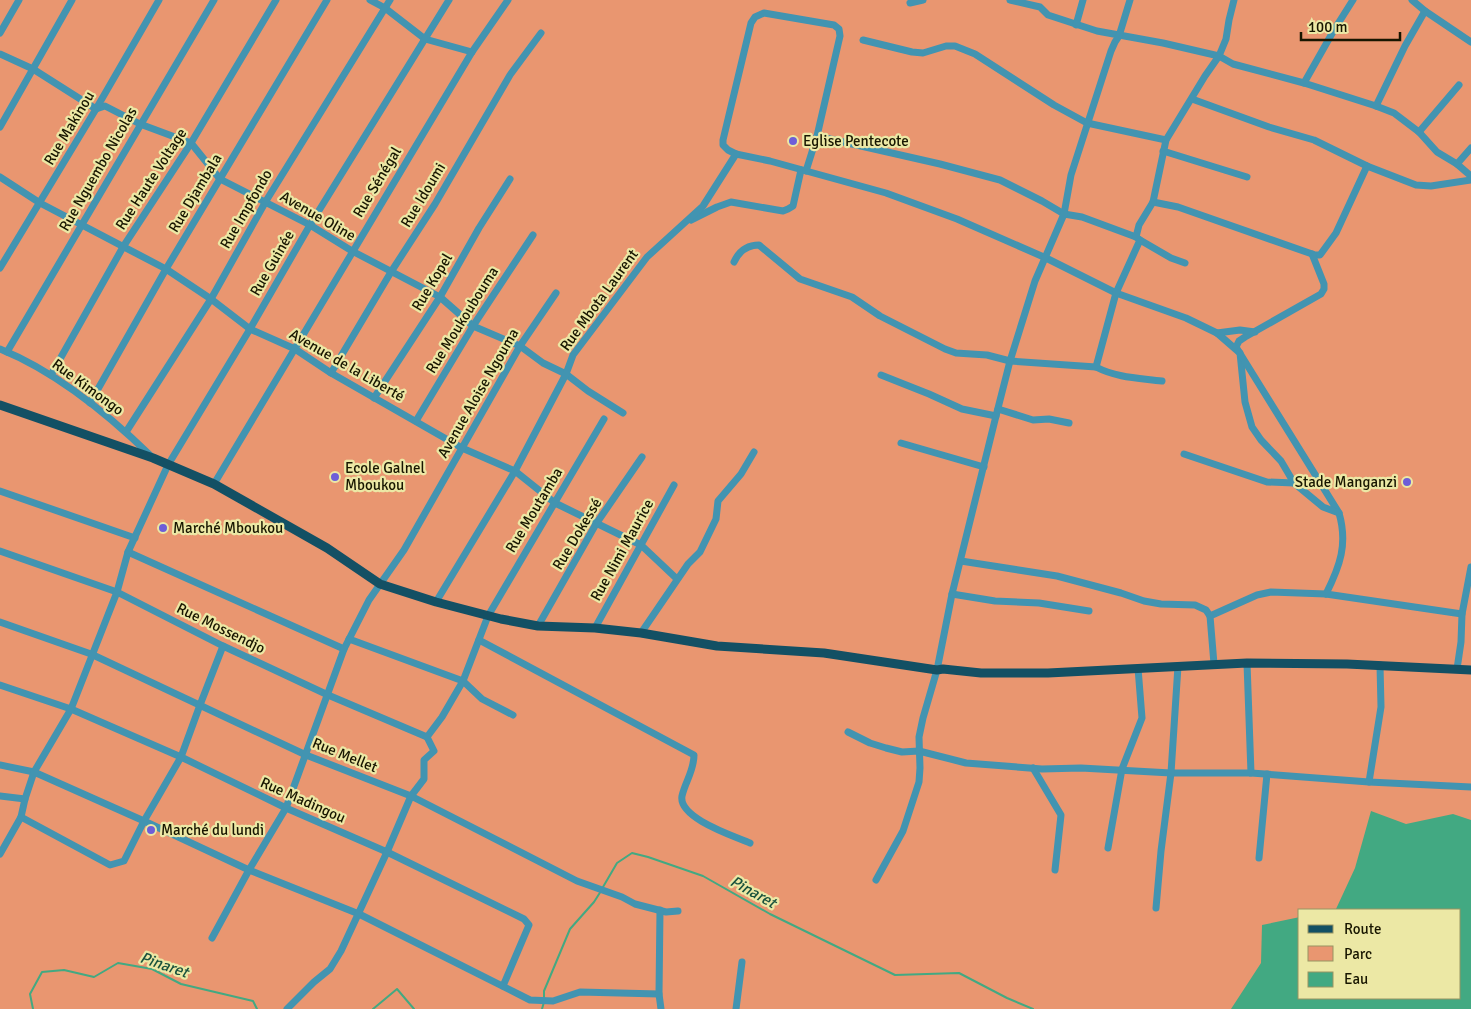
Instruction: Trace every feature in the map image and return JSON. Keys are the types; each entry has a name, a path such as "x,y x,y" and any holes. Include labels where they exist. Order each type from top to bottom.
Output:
{"main road":[{"path":"0,404 153,458 214,484 327,548 380,584 488,616 538,626 595,628 641,633 717,646 824,653 938,670 981,673 1048,673 1247,663 1380,665 1471,670"}],"street":[{"path":"0,33 19,0"},
{"path":"0,127 72,0"},
{"name":"Rue Makinou","path":"0,268 159,0"},
{"name":"Rue Nguembo Nicolas","path":"4,350 214,0"},
{"name":"Rue Haute Voltage","path":"51,376 124,247 191,143 276,0"},
{"name":"Rue Djambala","path":"90,403 166,269 326,0"},
{"path":"370,0 385,8 425,39 472,52"},
{"name":"Rue Impfondo","path":"126,432 211,299 266,202 390,0"},
{"name":"Rue Guinée","path":"0,854 20,817 34,772 71,709 91,654 117,592 128,552 168,465 250,329 310,224 449,0"},
{"name":"Rue Sénégal","path":"214,484 472,52 508,0"},
{"path":"910,3 923,0"},
{"path":"1010,0 1039,4 1048,15 1076,25 1119,36 1164,43 1219,56 1233,64 1304,83 1376,106 1394,114 1419,132 1437,152 1457,164 1471,178"},
{"path":"1076,25 1083,0"},
{"path":"876,880 903,831 919,782 919,737 923,718 938,670 952,594 1010,361 1035,281 1064,214 1071,175 1114,42 1119,36 1130,0"},
{"path":"1096,367 1116,293 1138,239 1139,225 1153,202 1166,140 1219,56 1226,39 1234,0"},
{"path":"1304,83 1353,0"},
{"path":"1412,0 1425,11 1470,39"},
{"path":"1376,106 1405,46 1425,11"},
{"path":"685,224 717,207 731,202 783,211 788,210 792,206 804,170 817,136 840,36 838,29 834,26 764,13 755,17 751,23 723,140 723,145 728,150 736,154 770,161 804,170 903,198 958,219 1046,258 1116,293 1186,318 1217,333 1240,353 1246,402 1252,427 1261,440 1282,460 1294,484 1323,507 1339,513"},
{"name":"Rue Idoumi","path":"331,373 435,204 510,75 541,33"},
{"path":"863,40 923,53 946,46 955,46 975,54 1054,105 1088,123 1166,140"},
{"path":"0,54 33,70 96,109 105,106 140,124 191,143"},
{"path":"1419,132 1459,84"},
{"path":"1192,99 1269,127 1314,140 1367,166 1416,185 1431,186 1471,178"},
{"path":"817,136 940,164 1000,180 1042,200 1064,214 1082,217 1138,239 1171,258 1185,263"},
{"name":"Avenue Oline","path":"191,143 220,179 310,224 352,251 440,297 473,326 520,346 543,364 566,374 588,391 623,413"},
{"path":"1457,164 1471,148"},
{"path":"1163,151 1246,177"},
{"name":"Rue Mbota Laurent","path":"436,602 515,471 566,374 573,355 647,257 703,206 736,154"},
{"path":"1153,202 1178,207 1312,254 1320,255 1336,233 1367,166"},
{"name":"Avenue de la Liberté","path":"0,177 40,203 166,269 211,299 250,329 295,349 331,373 462,448 515,471 555,503 641,545 677,579"},
{"name":"Rue Kopel","path":"374,398 440,297 479,228 510,180"},
{"name":"Rue Moukoubouma","path":"416,421 473,326 533,235"},
{"path":"734,262 737,255 743,249 752,245 759,245 800,279 852,297 880,316 956,353 987,355 1010,361 1096,367 1108,374 1162,381"},
{"path":"1312,254 1324,284 1321,294 1239,342 1236,348 1339,513 1344,528 1343,549 1338,569 1326,594"},
{"name":"Avenue Aloise Ngouma","path":"212,938 286,808 344,649 369,600 404,550 520,346 556,294"},
{"path":"1217,333 1240,330 1255,332"},
{"name":"Rue Kimongo","path":"4,350 51,376 90,403 126,432 153,458"},
{"path":"881,375 962,409 1033,420 1049,419 1069,423"},
{"name":"Rue Moutamba","path":"427,737 442,717 463,681 488,616 521,557 604,419"},
{"path":"901,443 984,467"},
{"path":"641,633 677,579 700,552 716,519 718,501 741,474 754,452"},
{"path":"1184,454 1267,482 1294,484"},
{"name":"Rue Dokessé","path":"538,626 596,524 642,458"},
{"name":"Rue Nimi Maurice","path":"595,628 674,485"},
{"path":"0,491 135,538"},
{"name":"Rue Mossendjo","path":"0,551 117,592 223,646 328,695 427,737"},
{"path":"128,552 344,649"},
{"path":"961,561 1057,576 1121,593 1144,602 1195,605 1206,610 1210,616 1214,664"},
{"path":"1457,669 1461,642 1462,614 1471,567"},
{"path":"1210,616 1257,595 1271,592 1326,594 1462,614"},
{"path":"952,594 1002,602 1039,603 1089,611"},
{"name":"Rue Mellet","path":"0,622 91,654 306,755 411,796 577,881 622,897 635,904 666,912 678,911"},
{"path":"349,639 463,681 482,698 513,715"},
{"path":"479,640 694,755 694,765 682,798 683,806 696,818 750,843"},
{"path":"20,817 110,866 124,861 144,821 182,758 223,646"},
{"path":"1247,663 1251,773"},
{"path":"1369,782 1381,706 1380,665"},
{"path":"1156,908 1171,773 1178,666"},
{"path":"1108,848 1122,769 1142,718 1138,668"},
{"name":"Rue Madingou","path":"0,685 71,709 182,758 286,808 387,852 527,922 529,926 503,986"},
{"path":"848,732 870,743 886,748 902,752 919,751 966,763 1033,768 1122,769 1171,773 1251,773 1471,787"},
{"path":"287,1009 330,969 342,951 411,796 424,779 424,760 434,751 427,737"},
{"path":"0,765 34,772 249,870 359,914 530,1000 553,1001 580,992 659,994"},
{"path":"1033,768 1061,815 1055,870"},
{"path":"1259,858 1267,774"},
{"path":"0,796 25,799"},
{"path":"660,910 659,994 661,1009"},
{"path":"736,1009 742,962"}],"green space":[{"path":"0,0 1471,0 1471,1009 0,1009"}],"water":[{"path":"1371,811 1406,824 1453,814 1471,820 1471,1009 1231,1009 1261,963 1262,925 1298,917 1298,999 1461,999 1461,909 1336,909 1355,868"}],"waterway":[{"name":"Pinaret","path":"603,887 617,863 632,853 648,857 703,876 770,914 895,975 959,973 1033,1009"},
{"name":"Pinaret","path":"544,997 544,991 570,929 594,902 601,891"},
{"name":"Pinaret","path":"33,1009 30,994 42,972 64,970 94,977 118,963 152,969 181,984 253,1001 257,1009"},
{"name":"Pinaret","path":"373,1009 397,989 414,1009"},
{"name":"Pinaret","path":"542,1009 544,1002"}],"place":[{"name":"Eglise Pentecote","path":"793,141"},
{"name":"Ecole Galnel Mboukou","path":"335,477"},
{"name":"Stade Manganzi","path":"1407,482"},
{"name":"Marché Mboukou","path":"163,528"},
{"name":"Marché du lundi","path":"151,830"}]}
